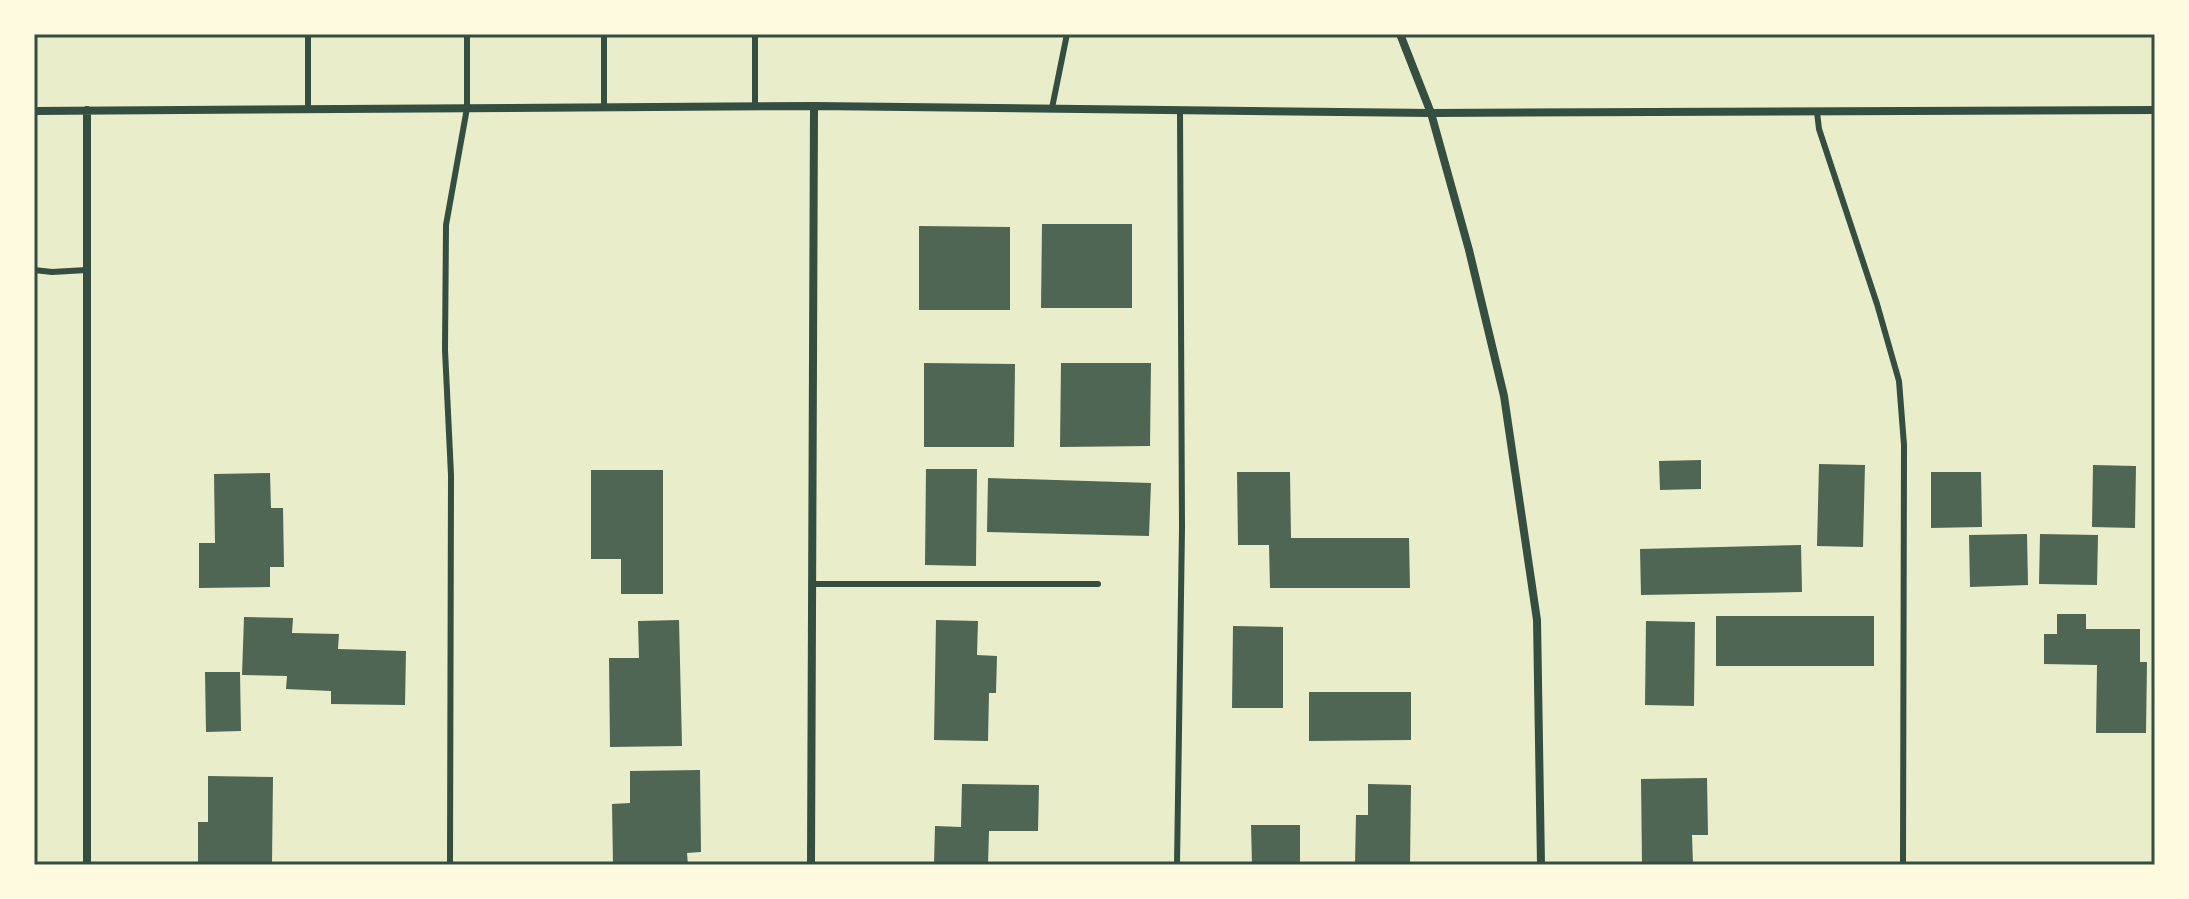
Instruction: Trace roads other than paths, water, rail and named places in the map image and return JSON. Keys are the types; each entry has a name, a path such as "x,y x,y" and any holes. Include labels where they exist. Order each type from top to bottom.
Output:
{"street":[{"path":"1400,34 1431,113 1469,250 1504,396 1537,620 1541,865"},
{"path":"34,111 755,106 1431,113 2155,110"},
{"path":"811,865 814,106"},
{"path":"87,110 87,865"}],"lane":[{"path":"308,34 308,109"},
{"path":"450,865 451,475 445,350 446,225 467,108 467,34"},
{"path":"604,34 604,107"},
{"path":"755,34 755,106"},
{"path":"1052,108 1067,34"},
{"path":"1177,865 1182,528 1180,110"},
{"path":"1817,112 1819,129 1899,381 1904,445 1903,865"},
{"path":"34,270 87,270"},
{"path":"812,584 1098,584"}]}
